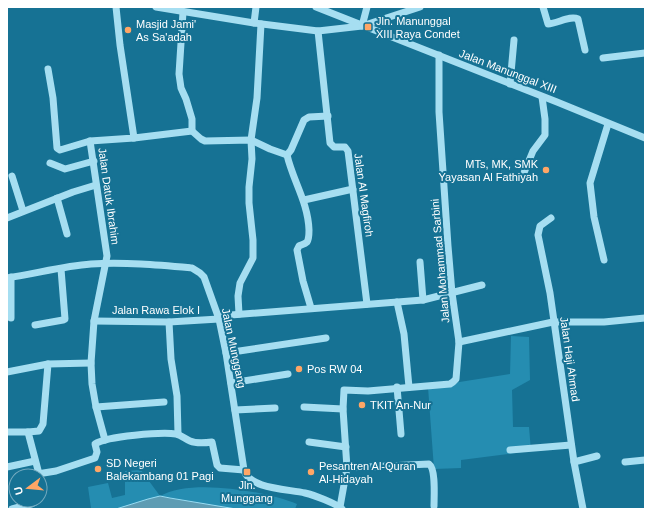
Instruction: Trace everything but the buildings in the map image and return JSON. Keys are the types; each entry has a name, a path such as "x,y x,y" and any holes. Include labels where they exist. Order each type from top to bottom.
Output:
{"street":[{"path":"116,7 134,138"},
{"path":"156,7 318,31 362,26 408,9 420,7"},
{"path":"239,314 238,296 240,283 253,258 253,240 249,203 252,159 251,140 256,98 258,23 256,7"},
{"name":"Jalan Manunggal XIII","path":"316,7 645,138"},
{"path":"362,26 367,7"},
{"path":"543,7 548,24 554,24 574,18 578,19 585,50"},
{"path":"183,12 179,74 181,88 192,119 192,130 205,141 251,140 287,155"},
{"name":"Jalan Al Magfiroh","path":"318,31 330,143 332,146 344,147 347,150 367,304"},
{"path":"510,84 514,40"},
{"path":"604,58 645,53"},
{"name":"Jalan Mohammad Sarbini","path":"341,508 347,468 343,409 344,390 368,391 426,386 454,382 456,377 459,342 452,293 439,112 439,55"},
{"path":"48,69 53,98 57,148 60,150 90,141"},
{"path":"522,180 533,150 544,135 545,119 542,97"},
{"path":"287,155 291,150 304,120 309,117 328,116"},
{"path":"604,260 594,217 590,183 608,124"},
{"name":"Jalan Datuk Ibrahim","path":"105,440 96,407 92,384 91,363 94,321 107,256 90,141 134,138 192,130"},
{"path":"287,155 304,200 309,222 309,236 307,242 298,246 297,250 303,281 312,308"},
{"path":"50,163 65,169 94,161"},
{"path":"12,176 23,210"},
{"path":"7,218 23,210 96,185"},
{"path":"304,200 353,189"},
{"path":"57,198 68,234"},
{"name":"Jalan Haji Ahmad","path":"551,218 540,226 538,234 550,293 571,445 583,509"},
{"path":"420,262 423,300"},
{"name":"Jalan Munggang","path":"9,278 90,264 146,264 192,268 200,273 204,277 218,318 226,353 244,470"},
{"path":"35,325 65,319 61,269"},
{"path":"9,278 11,318"},
{"path":"218,318 239,314 423,300 482,285"},
{"path":"397,302 404,334 408,387"},
{"name":"Jalan Rawa Elok I","path":"94,321 169,322 218,318"},
{"path":"459,342 553,322 604,322 645,318"},
{"path":"169,322 171,359 177,396 178,434"},
{"path":"226,353 326,338"},
{"path":"7,372 48,364 91,363"},
{"path":"7,432 39,431 42,424 48,364"},
{"path":"231,384 288,374"},
{"path":"397,388 401,434"},
{"path":"96,407 164,402"},
{"path":"304,407 343,409"},
{"path":"235,410 275,408"},
{"path":"28,432 33,462 36,468"},
{"path":"48,472 95,458 97,452 96,444 105,440 151,435 178,434 190,441 198,443 212,442 217,465 220,468 244,470 249,479 258,484 306,493 341,508"},
{"path":"309,442 346,447"},
{"path":"510,450 571,445"},
{"path":"574,462 597,456"},
{"path":"625,462 645,460"},
{"path":"7,467 33,462"},
{"path":"32,468 33,462"},
{"path":"347,468 429,464 432,466 434,506"}],"shaded area":[{"path":"511,336 529,337 530,380 512,390 513,427 529,427 531,451 461,460 461,468 434,469 428,387 510,374"},
{"path":"141,470 160,496 116,509 90,509 88,487 108,483 112,498 125,495 125,471"},
{"path":"190,488 228,488 266,495 297,504 295,509 236,509 160,496 173,491"},
{"path":"160,496 236,509 116,509"}],"place":[{"name":"Jln. Manunggal XIII Raya Condet","path":"368,27"},
{"name":"Masjid Jami' As Sa'adah","path":"128,30"},
{"name":"MTs, MK, SMK Yayasan Al Fathiyah","path":"546,170"},
{"name":"Pos RW 04","path":"299,369"},
{"name":"TKIT An-Nur","path":"362,405"},
{"name":"SD Negeri Balekambang 01 Pagi","path":"98,469"},
{"name":"Jln. Munggang","path":"247,472"},
{"name":"Pesantren Al-Quran Al-Hidayah","path":"311,472"}]}
